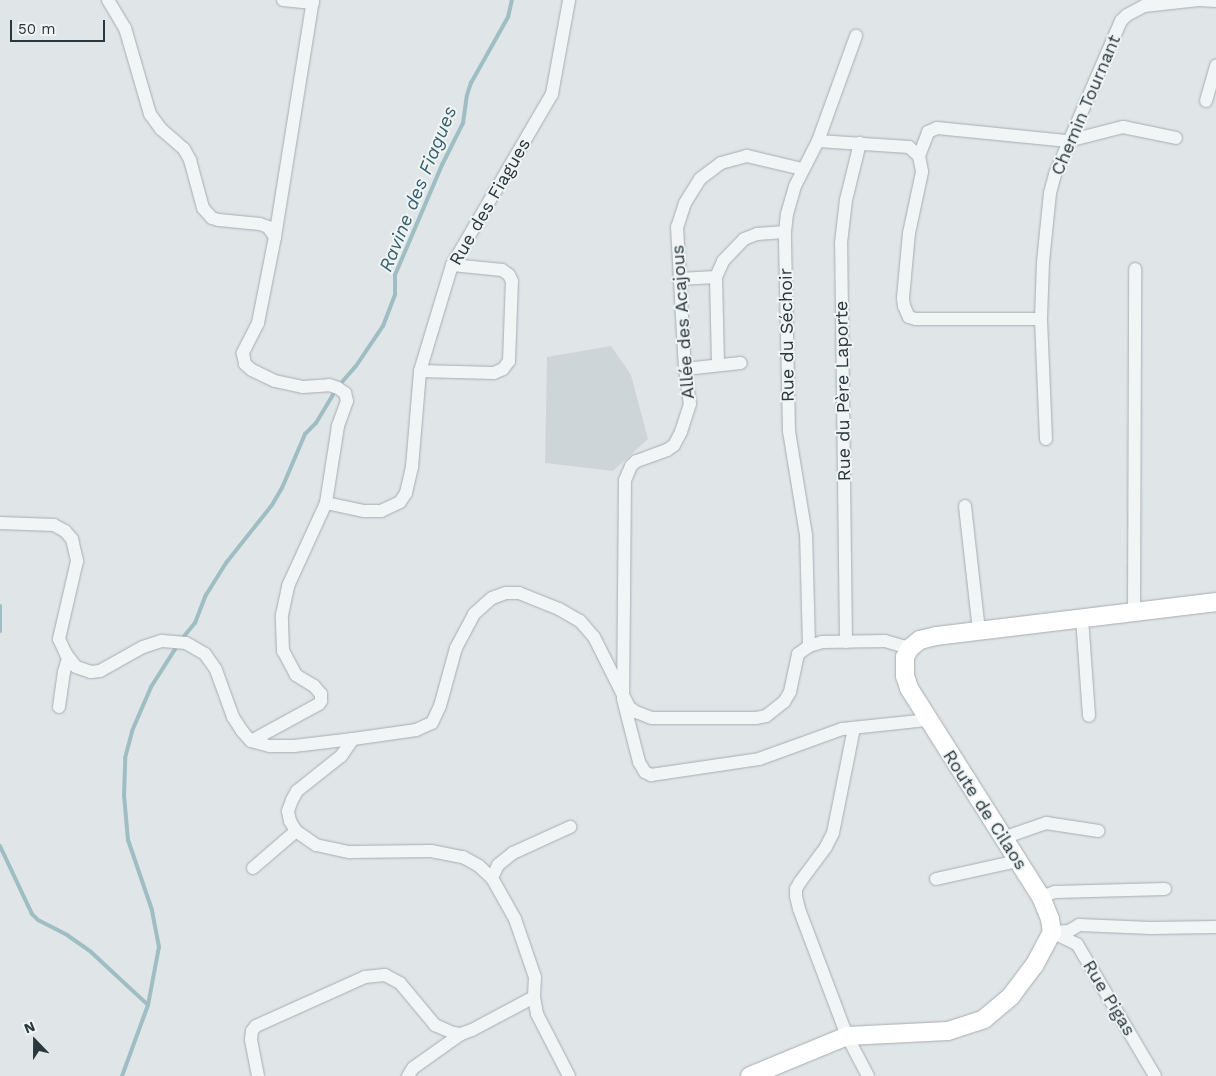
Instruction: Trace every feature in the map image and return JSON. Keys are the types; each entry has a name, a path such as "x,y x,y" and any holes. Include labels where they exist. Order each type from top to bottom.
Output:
{"main road":[{"path":"910,648 920,640 936,636 1216,602"},
{"name":"Route de Cilaos","path":"910,648 905,657 905,676 909,688 927,720 1041,896 1050,918 1052,932"},
{"path":"750,1076 847,1036 948,1032 984,1019 1011,996 1034,966 1052,932"}],"street":[{"path":"108,0 125,28 150,114 161,129 184,149 190,160 203,208 212,218 260,224 268,227 274,237"},
{"path":"252,741 319,704 321,701 319,692 296,675 286,659 281,642 282,614 288,586 326,503 338,426 347,401 345,393 329,385 303,387 275,382 252,370 243,359 247,342 261,314 313,2 283,0"},
{"name":"Rue des Fiagues","path":"326,503 364,512 381,511 400,502 409,484 420,371 452,265 552,94 569,0"},
{"name":"Chemin Tournant","path":"1046,439 1041,319 1043,262 1050,193 1068,141 1121,22 1127,15 1144,6 1199,0 1216,2"},
{"name":"Rue du Séchoir","path":"809,646 806,535 789,431 785,232 787,214 802,169 818,141 856,36"},
{"path":"1206,101 1216,65"},
{"path":"1041,319 916,319 909,317 903,298 909,233 922,172 919,156 928,132 937,128 1068,141 1123,127 1176,138"},
{"path":"818,141 909,147 919,156"},
{"name":"Rue du Père Laporte","path":"846,642 841,243 846,200 860,143"},
{"name":"Allée des Acajous","path":"623,699 625,480 631,466 636,461 667,450 678,439 690,404 685,369 677,227 685,203 700,179 721,163 747,156 802,169"},
{"path":"718,366 716,277 723,261 744,239 757,234 785,232"},
{"path":"420,371 494,373 503,369 509,361 512,281 509,275 502,270 452,265"},
{"path":"1134,612 1135,270"},
{"path":"679,279 716,277"},
{"path":"685,369 741,362"},
{"path":"965,506 978,631"},
{"path":"0,523 54,525 66,531 72,539 76,561 59,639 68,658 76,667 91,672 100,671 143,646 162,641 186,643 205,654 216,670 233,718 252,741 270,746 294,746 353,739 416,730 432,723 440,706 456,648 474,614 492,598 506,593 519,593 559,609 580,621 594,637 623,699 639,762 645,772 651,775 751,760 829,732 927,720"},
{"path":"1082,618 1089,716"},
{"path":"623,699 636,712 652,718 756,718 766,716 775,710 787,697 790,692 798,654 809,646 822,642 885,641 910,648"},
{"path":"59,707 68,658"},
{"path":"854,728 833,833 796,889 799,909 847,1036 868,1076"},
{"path":"353,739 341,756 297,791 288,811 290,821 296,831 316,845 350,852 431,851 463,857 479,866 492,878 503,895 523,938 535,977 534,997 543,1028 569,1076"},
{"path":"1003,838 1046,823 1098,831"},
{"path":"492,878 498,865 513,853 570,827"},
{"path":"253,868 296,831"},
{"path":"936,879 1018,861"},
{"path":"1041,896 1055,892 1165,889"},
{"path":"1052,932 1068,931 1079,925 1151,928 1216,927"},
{"name":"Rue Pigas","path":"1052,932 1077,944 1155,1076"},
{"path":"258,1076 251,1040 252,1031 260,1023 366,977 385,975 400,983 435,1025 446,1031 461,1034"},
{"path":"408,1076 412,1068 461,1034 534,997"}],"shaded area":[{"path":"611,346 631,375 648,439 613,471 545,463 547,357"}],"waterway":[{"name":"Ravine des Fiagues","path":"342,382 356,366 383,326 395,294 395,275 442,165 463,123 467,95 471,83 508,17 512,0"},
{"name":"Ravine des Fiagues","path":"181,640 195,623 206,595 226,563 272,505 282,488 305,434 316,423 333,395"},
{"path":"0,606 0,631"},
{"name":"Ravine des Fiagues","path":"148,1005 159,947 152,910 128,840 124,795 125,758 132,731 151,687 177,646"},
{"path":"0,846 32,914 38,920 67,935 91,952 148,1005 122,1076"}]}
